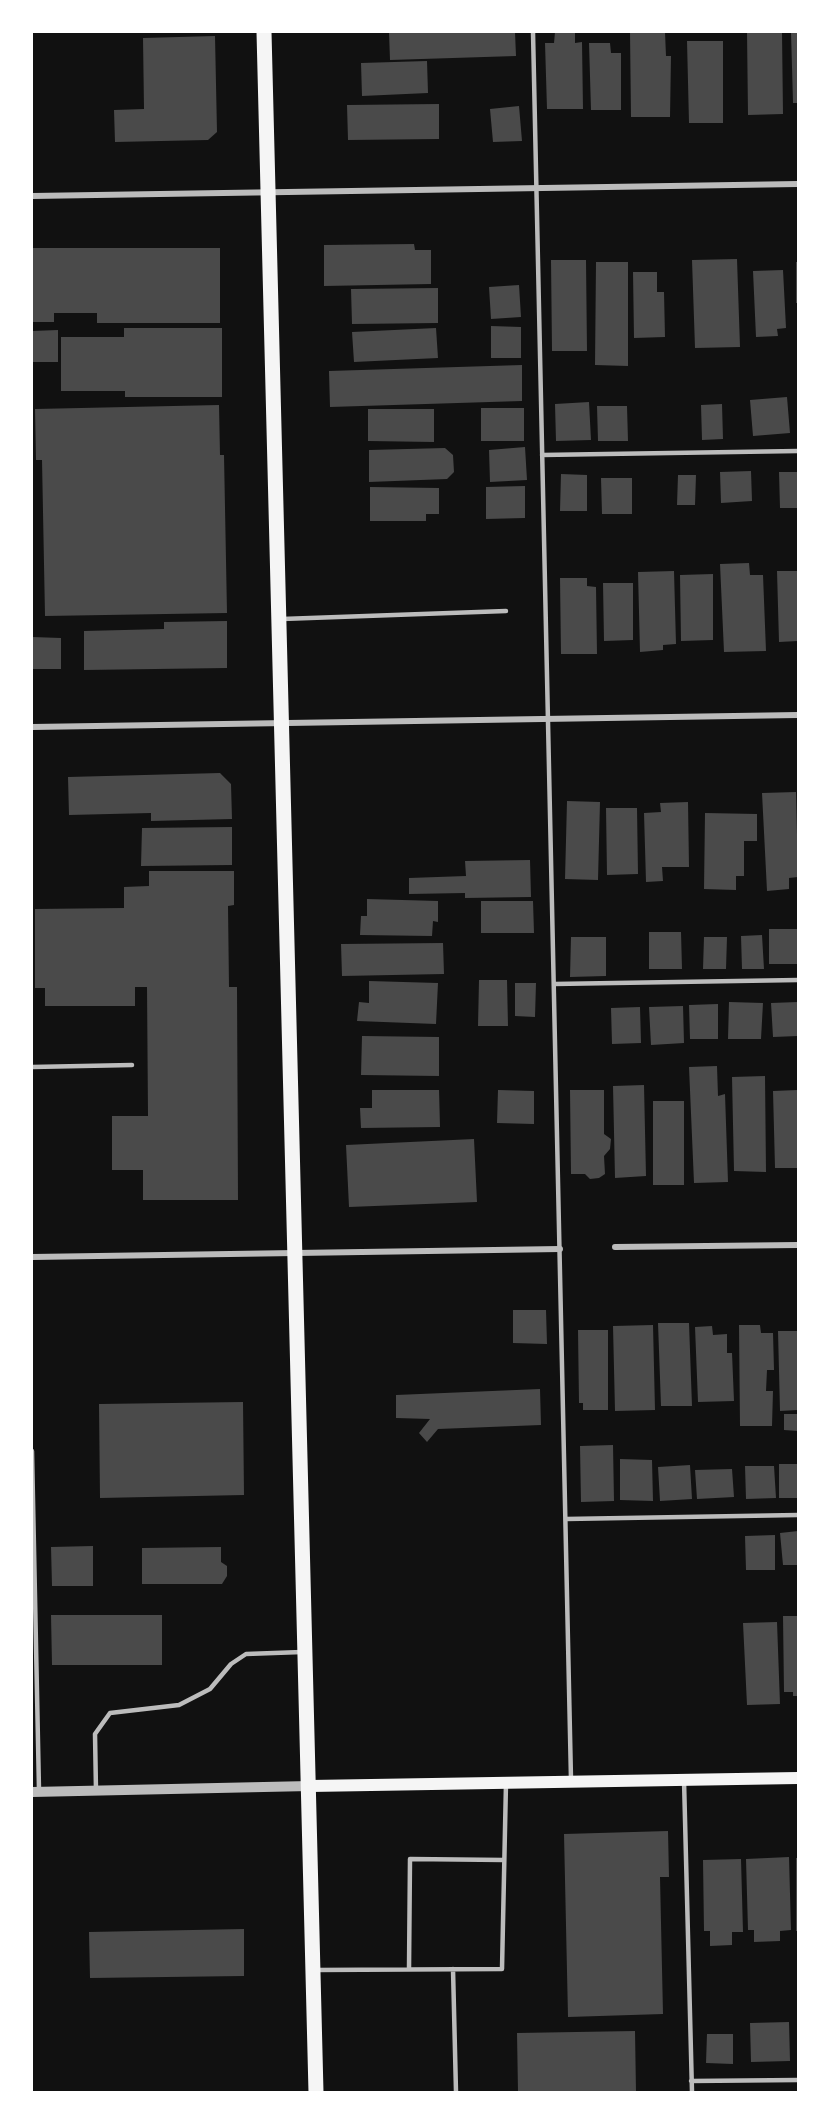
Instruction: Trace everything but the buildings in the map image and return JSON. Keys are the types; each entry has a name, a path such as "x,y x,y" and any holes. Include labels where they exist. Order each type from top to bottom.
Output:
{"main road":[{"path":"264,32 297,1253 316,2092"},
{"path":"310,1786 798,1778"}],"street":[{"path":"32,196 798,184"},
{"path":"32,727 798,715"},
{"path":"615,1248 798,1245"},
{"path":"32,1257 560,1249"},
{"path":"35,1792 310,1786"}],"lane":[{"path":"533,32 572,1782"},
{"path":"542,455 798,451"},
{"path":"280,619 506,611"},
{"path":"554,984 798,980"},
{"path":"32,1068 132,1065"},
{"path":"32,1451 35,1792"},
{"path":"566,1519 798,1515"},
{"path":"96,1791 95,1734 110,1713 179,1705 210,1689 231,1664 246,1654 307,1651"},
{"path":"684,1780 692,2092"},
{"path":"314,1970 502,1969 506,1783"},
{"path":"410,1969 410,1859 504,1860"},
{"path":"453,1969 456,2092"},
{"path":"691,2081 798,2080"}]}
